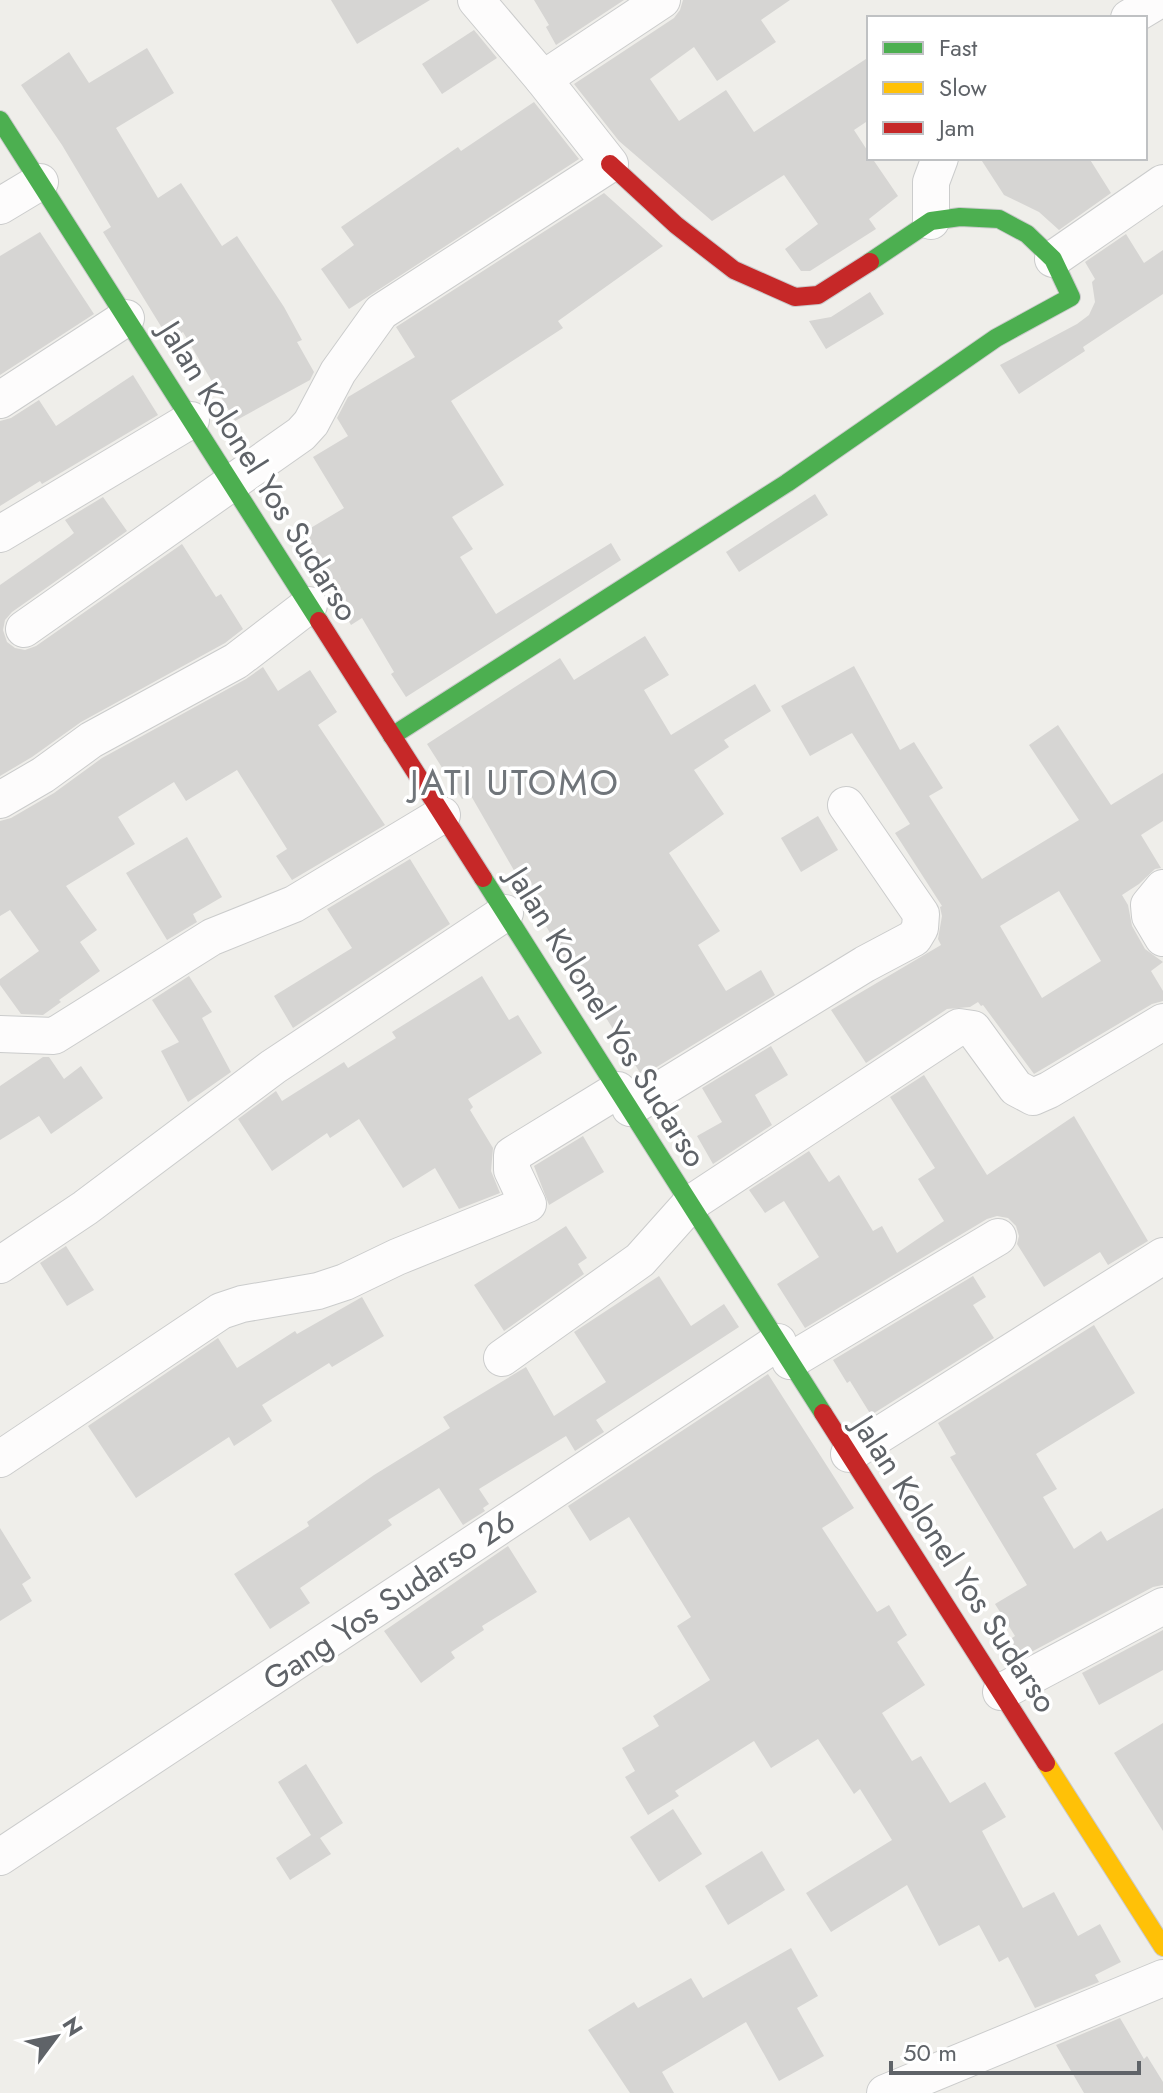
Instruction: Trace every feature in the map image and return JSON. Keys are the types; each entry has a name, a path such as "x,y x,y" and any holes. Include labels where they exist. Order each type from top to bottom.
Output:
{"street":[{"path":"392,736 787,483 996,338 1071,297 1053,259 1027,234 999,219 960,217 931,221 818,295 795,297 734,270 676,225 610,164 476,0"},
{"path":"543,79 662,0"},
{"path":"1132,16 1159,0"},
{"name":"Jalan Kolonel Yos Sudarso","path":"0,120 1001,1692 1157,1926"},
{"path":"931,221 931,182 939,160"},
{"path":"24,629 291,442 311,423 338,372 381,312 610,164"},
{"path":"0,206 40,182"},
{"path":"1053,259 1163,183"},
{"path":"0,400 126,318"},
{"path":"0,534 191,420"},
{"path":"0,800 43,775 101,733 236,661 309,605"},
{"path":"0,1459 221,1311 242,1304 318,1291 345,1282 397,1257 528,1204 512,1170 512,1155 624,1099 914,938 920,928 921,914 846,805"},
{"path":"0,1034 54,1036 212,937 294,904 442,815"},
{"path":"1163,888 1149,905 1150,916 1163,938"},
{"path":"0,1265 85,1208 273,1067 505,913"},
{"path":"502,1358 640,1260 690,1204 959,1027 973,1029 1016,1088 1033,1097 1163,1022"},
{"name":"Gang Yos Sudarso 26","path":"0,1857 784,1351 998,1237"},
{"path":"849,1454 1163,1256"},
{"path":"1001,1692 1163,1606"},
{"path":"885,2093 1163,1978"}],"building":[{"path":"331,0 430,0 357,44"},
{"path":"534,0 624,0 556,45 546,27 549,25"},
{"path":"683,0 790,0 761,20 776,42 717,81 694,47 650,79 679,121 726,90 754,132 867,58 867,121 854,130 867,150 867,160 873,160 898,196 869,219 876,229 810,271 801,271 785,249 818,224 784,175 712,221 619,141 574,84 674,18"},
{"path":"474,30 497,58 442,94 422,64"},
{"path":"147,48 174,93 116,128 158,198 181,183 222,246 237,236 284,307 302,340 297,342 314,372 310,380 235,421 183,332 170,341 103,232 111,227 62,145 21,85 69,52 89,83"},
{"path":"534,102 579,159 349,309 321,269 354,245 341,227 458,147 461,151"},
{"path":"981,160 1090,160 1111,193 1059,230 1039,212 1004,195"},
{"path":"604,193 663,246 558,321 563,328 451,401 504,485 452,517 473,549 460,557 496,614 611,543 621,560 406,697 362,618 351,625 299,535 344,508 313,457 348,436 337,418 348,397 415,357 396,327"},
{"path":"40,232 94,314 0,375 0,256"},
{"path":"1126,234 1144,263 1163,250 1163,294 1019,394 1000,365 1089,315 1095,302 1092,282 1095,279 1085,262"},
{"path":"870,292 884,314 826,349 809,321 831,317"},
{"path":"133,375 158,415 0,506 0,421 11,418 39,400 56,426"},
{"path":"815,494 828,515 739,572 726,552"},
{"path":"103,497 127,531 12,612 5,620 3,630 7,642 25,650 36,646 182,544 216,597 221,594 243,629 225,643 81,722 0,776 0,585 74,533 65,520"},
{"path":"645,636 669,675 644,690 671,735 755,684 771,711 724,740 729,747 694,770 724,814 669,853 720,931 698,945 726,991 761,970 775,995 642,1076 600,1008 597,1010 569,966 470,794 462,799 427,744 560,658 574,680"},
{"path":"854,666 900,750 914,742 943,788 929,796 982,879 1079,820 1029,745 1058,725 1111,805 1163,773 1163,821 1141,835 1161,868 1155,869 1122,895 1128,905 1132,926 1145,949 1163,962 1151,971 1163,991 1163,1001 1152,1004 1034,1074 978,1002 970,1007 947,1009 866,1063 831,1010 941,945 938,939 942,906 895,833 910,824 852,733 810,756 781,706","holes":["1059,891 1101,961 1042,998 1000,926"]},
{"path":"263,667 278,691 310,670 337,712 318,725 385,825 292,880 276,856 287,849 237,770 186,801 174,782 118,817 135,844 66,886 97,930 80,942 100,971 43,1015 21,1014 0,985 0,979 39,951 10,910 0,916 0,821 11,818 54,793 102,758"},
{"path":"818,816 838,850 801,872 781,838"},
{"path":"187,837 222,897 193,914 197,922 167,940 126,873"},
{"path":"410,859 450,924 293,1028 274,996 352,948 327,909"},
{"path":"189,976 212,1012 202,1018 231,1072 188,1102 161,1051 179,1042 152,1000"},
{"path":"482,976 509,1020 518,1015 542,1053 468,1099 473,1107 470,1110 493,1148 491,1171 500,1193 459,1209 435,1168 403,1188 359,1119 330,1138 327,1133 272,1171 238,1119 276,1091 282,1101 344,1062 348,1068 396,1038 392,1032"},
{"path":"771,1046 788,1075 755,1095 772,1125 713,1164 697,1136 722,1122 702,1088"},
{"path":"43,1057 49,1057 64,1079 81,1066 103,1098 51,1134 39,1116 0,1140 0,1086"},
{"path":"924,1075 987,1175 1074,1116 1148,1241 1108,1265 1100,1252 1044,1287 1017,1244 1019,1236 1016,1226 1008,1218 997,1216 987,1219 805,1328 777,1284 819,1257 784,1201 765,1213 749,1190 809,1151 829,1182 839,1175 873,1231 882,1226 897,1253 944,1221 918,1179 935,1168 890,1097"},
{"path":"583,1136 604,1172 549,1205 534,1166"},
{"path":"566,1226 587,1258 578,1264 584,1274 504,1331 474,1285"},
{"path":"66,1246 94,1290 67,1306 40,1263"},
{"path":"659,1276 691,1326 724,1304 739,1327 596,1420 604,1432 575,1451 566,1436 479,1489 489,1504 483,1508 485,1511 463,1525 439,1488 388,1520 392,1525 300,1588 310,1603 270,1629 234,1574 309,1526 307,1522 374,1475 450,1428 443,1417 526,1367 554,1416 606,1382 574,1332"},
{"path":"973,1276 986,1297 973,1305 994,1338 871,1415 833,1360"},
{"path":"362,1297 384,1336 332,1367 329,1363 262,1405 272,1421 234,1446 229,1437 136,1498 88,1426 218,1338 237,1368 295,1331 297,1334"},
{"path":"1094,1325 1135,1393 1036,1454 1057,1489 1043,1497 1074,1549 1101,1531 1107,1541 1163,1508 1163,1585 1153,1587 1020,1658 1009,1640 1015,1636 995,1604 1027,1585 950,1457 956,1454 938,1423"},
{"path":"768,1374 854,1508 822,1528 877,1612 889,1605 907,1635 897,1642 925,1685 882,1713 912,1761 921,1756 950,1803 985,1782 1006,1817 982,1831 1023,1908 1054,1892 1078,1936 1100,1924 1121,1962 1095,1975 1099,1982 1035,2008 1008,1957 999,1962 979,1925 939,1946 907,1885 831,1932 806,1893 892,1840 860,1789 854,1794 818,1739 771,1768 754,1741 675,1791 679,1796 648,1815 625,1777 635,1771 622,1748 659,1726 653,1716 710,1680 677,1626 691,1617 629,1517 590,1541 568,1506"},
{"path":"0,1528 31,1578 22,1584 32,1601 0,1621"},
{"path":"508,1546 537,1592 482,1626 484,1630 451,1652 455,1658 421,1683 384,1631"},
{"path":"1163,1630 1163,1670 1099,1705 1082,1673"},
{"path":"1163,1723 1163,1831 1114,1753"},
{"path":"306,1764 343,1823 320,1838 331,1854 290,1880 276,1858 311,1835 278,1782"},
{"path":"673,1809 702,1854 659,1882 630,1837"},
{"path":"762,1851 785,1890 728,1925 705,1886"},
{"path":"791,1948 818,1996 797,2008 824,2056 779,2081 746,2022 662,2072 674,2093 630,2093 588,2030 634,2002 638,2008 691,1978 703,1998"},
{"path":"1120,2018 1144,2059 1147,2056 1163,2082 1163,2093 1084,2093 1056,2045"}],"traffic: fast":[{"path":"0,120 319,621"},
{"path":"392,736 787,483 996,338 1071,297 1053,259 1027,234 999,219 960,217 931,221 870,262"},
{"path":"483,878 823,1413"}],"traffic: slow":[{"path":"1046,1763 1163,1947"}],"traffic: jam":[{"path":"610,164 676,225 734,270 795,297 818,295 870,262"},
{"path":"319,621 483,878"},
{"path":"823,1413 1046,1763"}],"district":[{"name":"JATI UTOMO","path":"515,782"}]}
